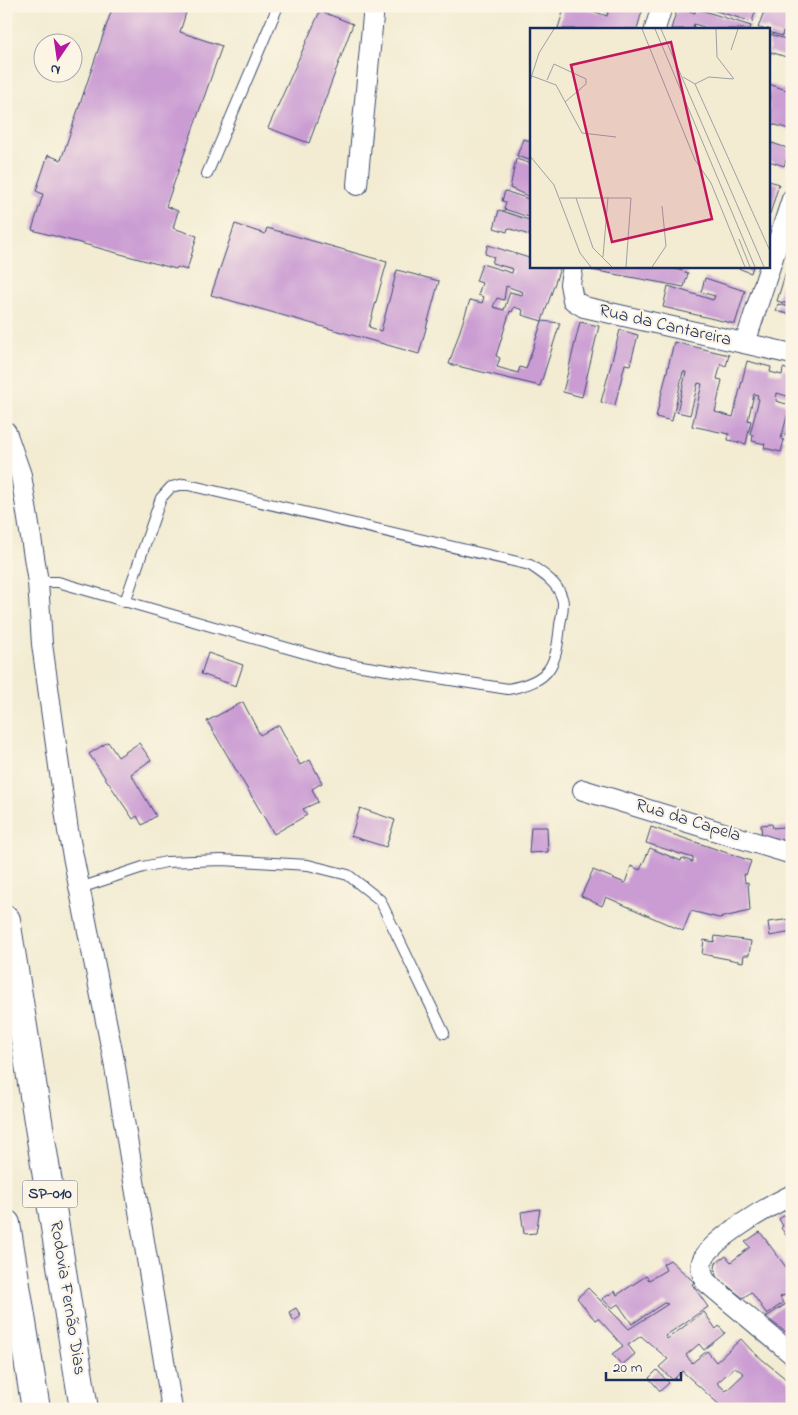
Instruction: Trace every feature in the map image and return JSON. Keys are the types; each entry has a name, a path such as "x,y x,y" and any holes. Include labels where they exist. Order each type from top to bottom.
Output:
{"highway":[{"name":"Rodovia Fernão Dias","path":"6,920 84,1409"},
{"name":"SP-010","path":"6,1224 36,1409"}],"street":[{"path":"357,186 374,6"},
{"path":"655,28 662,6"},
{"path":"770,266 792,198"},
{"name":"Rua da Cantareira","path":"573,268 570,284 573,300 584,308 792,354"},
{"path":"745,343 769,268"},
{"path":"6,432 21,475 38,582 51,703 68,831 114,1061 172,1409"},
{"name":"Rua da Capela","path":"583,790 792,854"},
{"path":"792,1194 715,1243 702,1259 701,1266 705,1281 792,1354"}],"lane":[{"path":"207,174 278,6"},
{"path":"38,582 58,582 124,602 336,662 508,689 527,685 541,678 550,670 557,654 563,599 558,589 544,574 530,564 184,484 171,487 161,498 124,602"},
{"path":"80,888 142,867 166,862 222,860 308,864 348,875 380,900 444,1033"}],"building":[{"path":"113,6 188,6 180,32 222,46 166,206 178,211 173,228 197,236 187,270 177,267 176,269 32,230 43,194 36,191 48,155 61,160"},
{"path":"565,6 579,6 607,16 608,12 593,6 636,6 643,8 637,28 558,28"},
{"path":"678,6 688,6 687,10 695,13 696,8 691,6 699,6 698,9 751,26 750,28 707,28 694,24 693,27 696,28 671,28"},
{"path":"700,6 757,6 752,22"},
{"path":"768,6 792,6 792,39 790,38 791,34 783,31 782,36 770,32 770,28 758,28 764,11 766,12"},
{"path":"320,11 353,24 309,143 268,128"},
{"path":"770,34 792,41 792,59 771,52 770,55"},
{"path":"770,84 792,92 792,130 770,123"},
{"path":"523,139 530,141 530,160 517,156"},
{"path":"770,142 790,149 784,166 770,161"},
{"path":"516,159 530,163 530,197 510,188"},
{"path":"770,181 779,184 770,214"},
{"path":"505,191 530,199 530,217 504,209 506,202 502,201"},
{"path":"499,210 530,220 530,235 508,228 507,232 494,228"},
{"path":"235,224 265,234 267,228 387,262 369,327 381,331 397,270 439,281 419,354 211,295"},
{"path":"488,245 530,258 530,268 560,268 542,321 560,323 540,386 449,364 470,300 482,303 484,297 478,295 482,283 476,281 482,264 512,273 513,269 492,263 494,257 485,254","holes":["506,286 523,292 522,295 510,292 504,310 493,307 497,298 504,300","514,307 523,310 522,315 542,321 526,369 520,367 518,373 497,367 500,358 496,356 510,311 512,312"]},
{"path":"792,255 792,305 777,301"},
{"path":"593,268 673,268 688,273 684,287 592,270"},
{"path":"738,268 752,268 751,273"},
{"path":"705,278 745,291 735,324 663,307 668,286 713,300 715,296 701,292"},
{"path":"778,304 792,308 792,315 776,311"},
{"path":"580,322 599,326 582,397 563,392"},
{"path":"620,330 638,335 630,365 625,364 615,405 601,402"},
{"path":"674,342 729,355 726,366 721,364 717,379 722,380 715,412 733,417 747,361 771,367 770,372 782,375 783,368 792,371 790,397 777,393 776,401 790,405 781,439 784,440 781,452 764,448 765,444 752,441 753,435 750,434 759,399 757,398 758,395 754,394 748,420 751,421 746,444 728,440 729,434 692,426 702,384 698,383 690,415 677,412 686,372 683,372 672,421 656,417"},
{"path":"792,414 792,437 785,436"},
{"path":"208,653 243,665 236,686 201,674"},
{"path":"243,702 260,735 279,725 300,765 310,760 322,783 312,789 318,802 303,809 307,815 274,834 207,721"},
{"path":"108,742 118,757 139,743 151,760 131,774 156,816 142,825 137,816 133,819 89,754"},
{"path":"360,808 395,820 386,847 351,836"},
{"path":"772,824 773,828 792,826 792,850 762,840 761,825"},
{"path":"531,827 547,827 548,852 529,853"},
{"path":"651,827 751,861 746,875 744,874 745,883 748,882 750,911 719,918 691,911 683,931 606,897 602,906 581,896 593,870 625,883 631,866 640,870 650,848 681,861 682,858 693,862 693,858 646,843"},
{"path":"792,919 792,932 770,936 768,922"},
{"path":"715,936 751,941 749,955 744,955 743,962 702,954 704,940 714,942"},
{"path":"540,1209 536,1233 524,1234 521,1212"},
{"path":"785,1215 789,1222 792,1220 792,1244 781,1228 783,1226 779,1219"},
{"path":"760,1232 791,1274 787,1276 792,1283 792,1292 780,1297 783,1303 767,1314 751,1292 743,1298 716,1277 715,1268 716,1263 726,1256 731,1262 750,1247 745,1242"},
{"path":"670,1260 694,1282 692,1284 708,1307 665,1336 667,1339 704,1312 716,1329 719,1326 725,1333 704,1350 699,1344 686,1355 692,1363 707,1351 716,1362 741,1339 752,1351 792,1384 792,1409 724,1409 682,1371 673,1380 659,1367 668,1359 641,1336 628,1345 635,1354 622,1365 612,1354 623,1346 598,1318 595,1320 577,1298 588,1288 629,1329 668,1304 664,1303 632,1324 618,1304 612,1308 602,1299 615,1291 617,1295 646,1276 649,1280 666,1270 663,1264","holes":["735,1367 744,1374 726,1391 717,1383"]},
{"path":"792,1300 792,1330 791,1328 785,1332 766,1317"},
{"path":"296,1308 301,1316 294,1321 289,1312"},
{"path":"657,1370 669,1383 660,1391 649,1378"}]}
